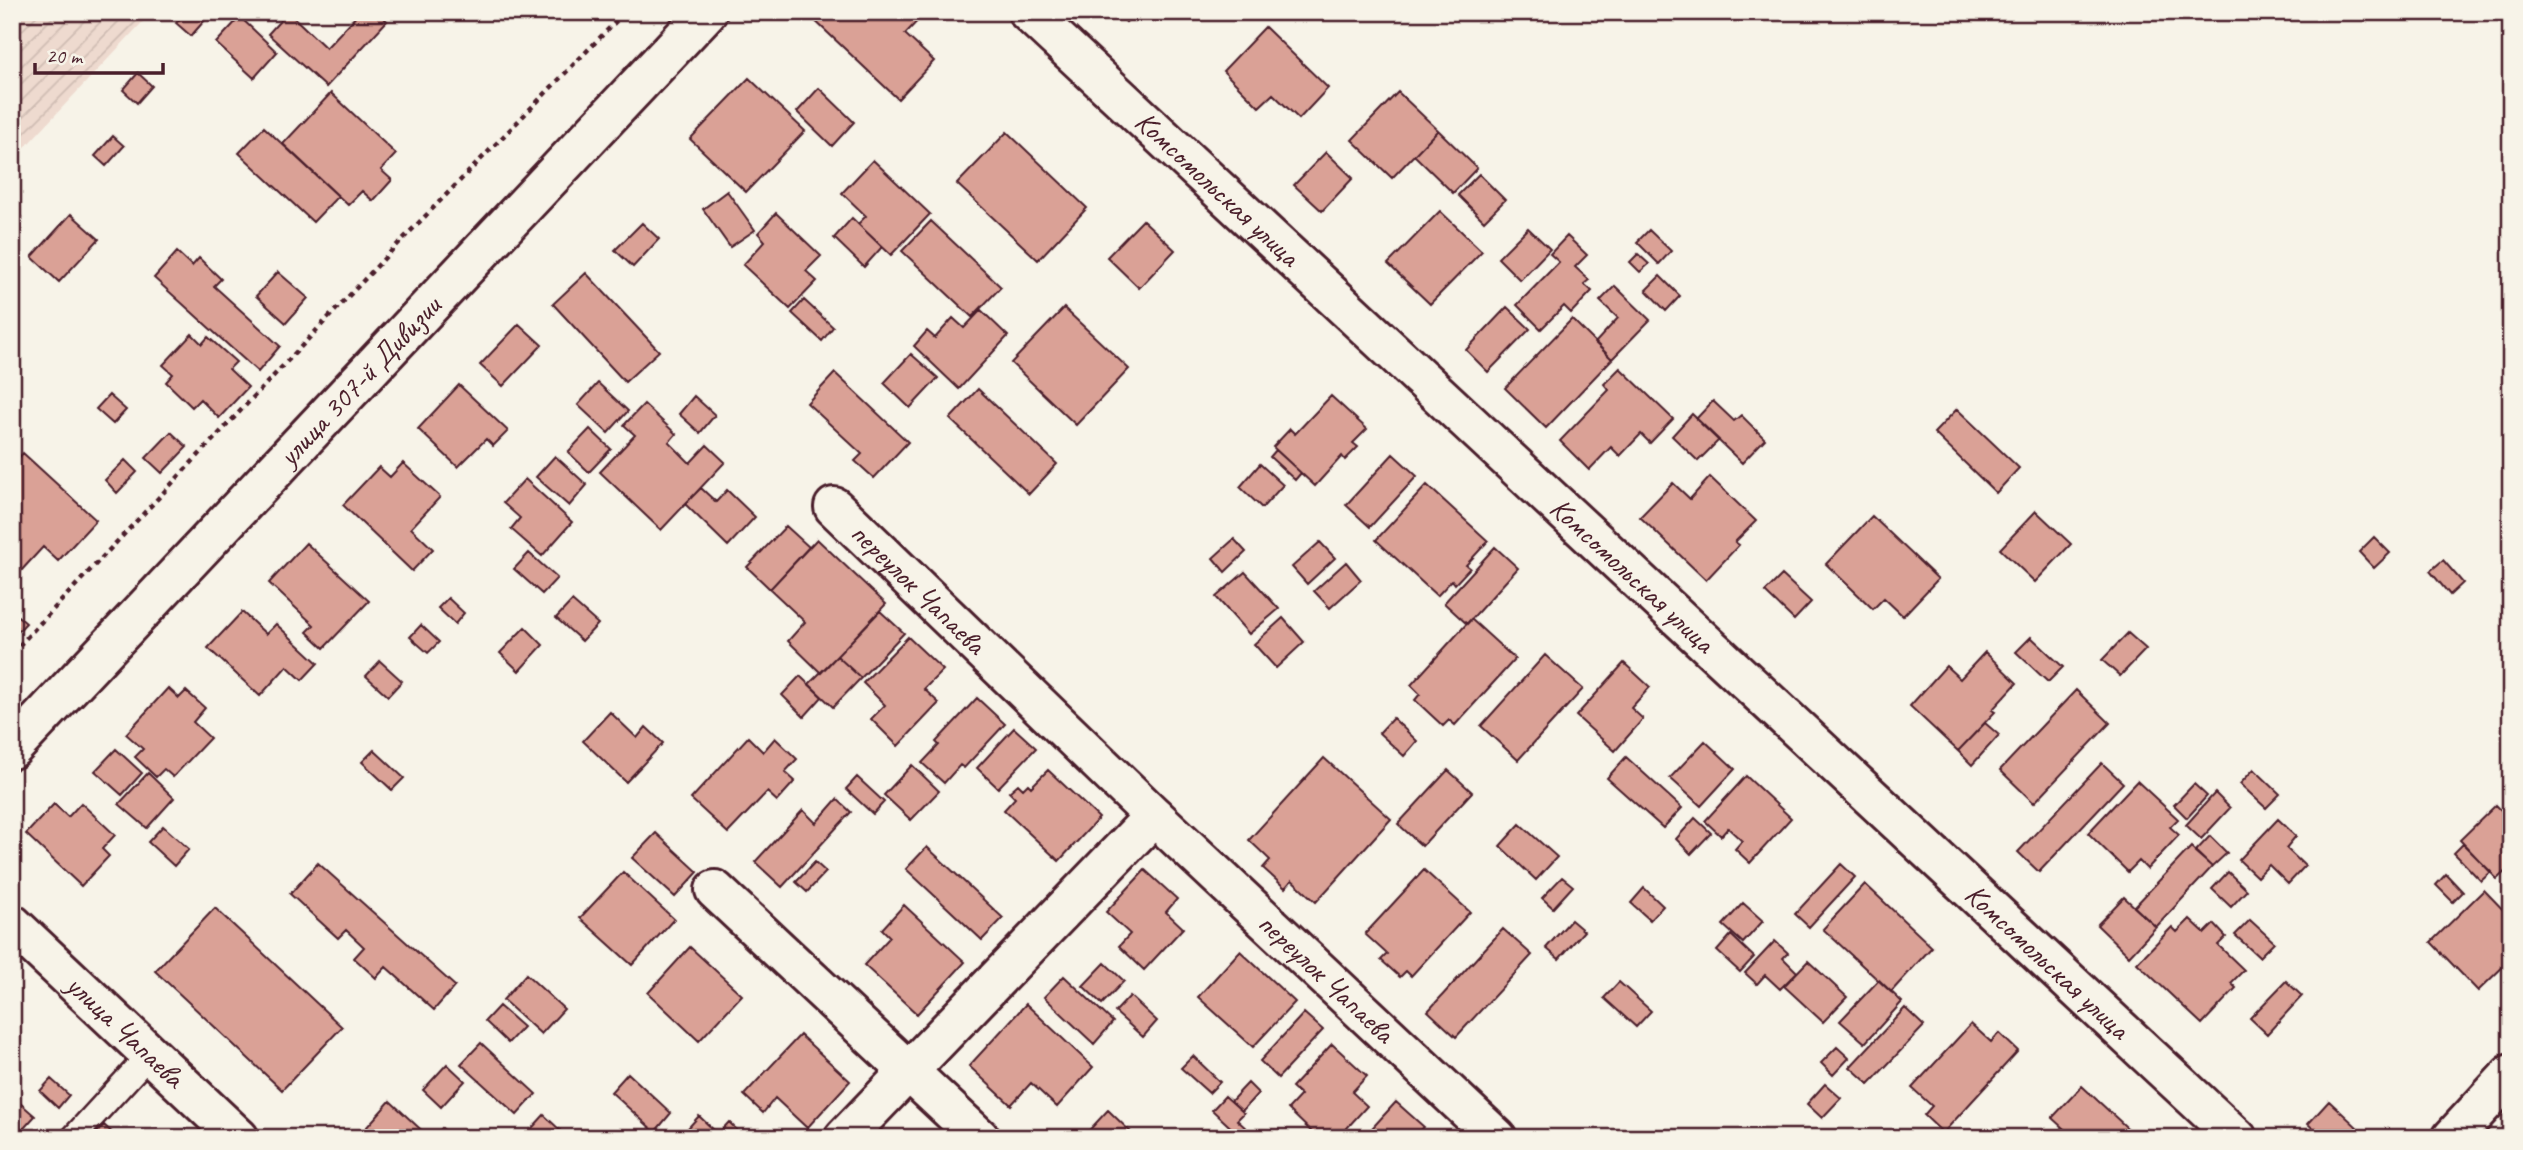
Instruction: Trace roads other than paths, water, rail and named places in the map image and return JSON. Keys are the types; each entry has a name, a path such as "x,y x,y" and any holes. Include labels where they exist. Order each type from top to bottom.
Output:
{"street":[{"name":"улица 307-й Дивизии","path":"12,749 707,12"},
{"name":"Комсомольская улица","path":"1028,12 2237,1138"},
{"name":"переулок Чапаева","path":"834,507 1154,816 1497,1138"},
{"path":"844,1138 1154,816"},
{"path":"715,890 980,1138"},
{"name":"улица Чапаева","path":"12,924 150,1054 230,1135"},
{"path":"2452,1138 2511,1074"}],"lane":[{"path":"73,1138 150,1054"}]}
